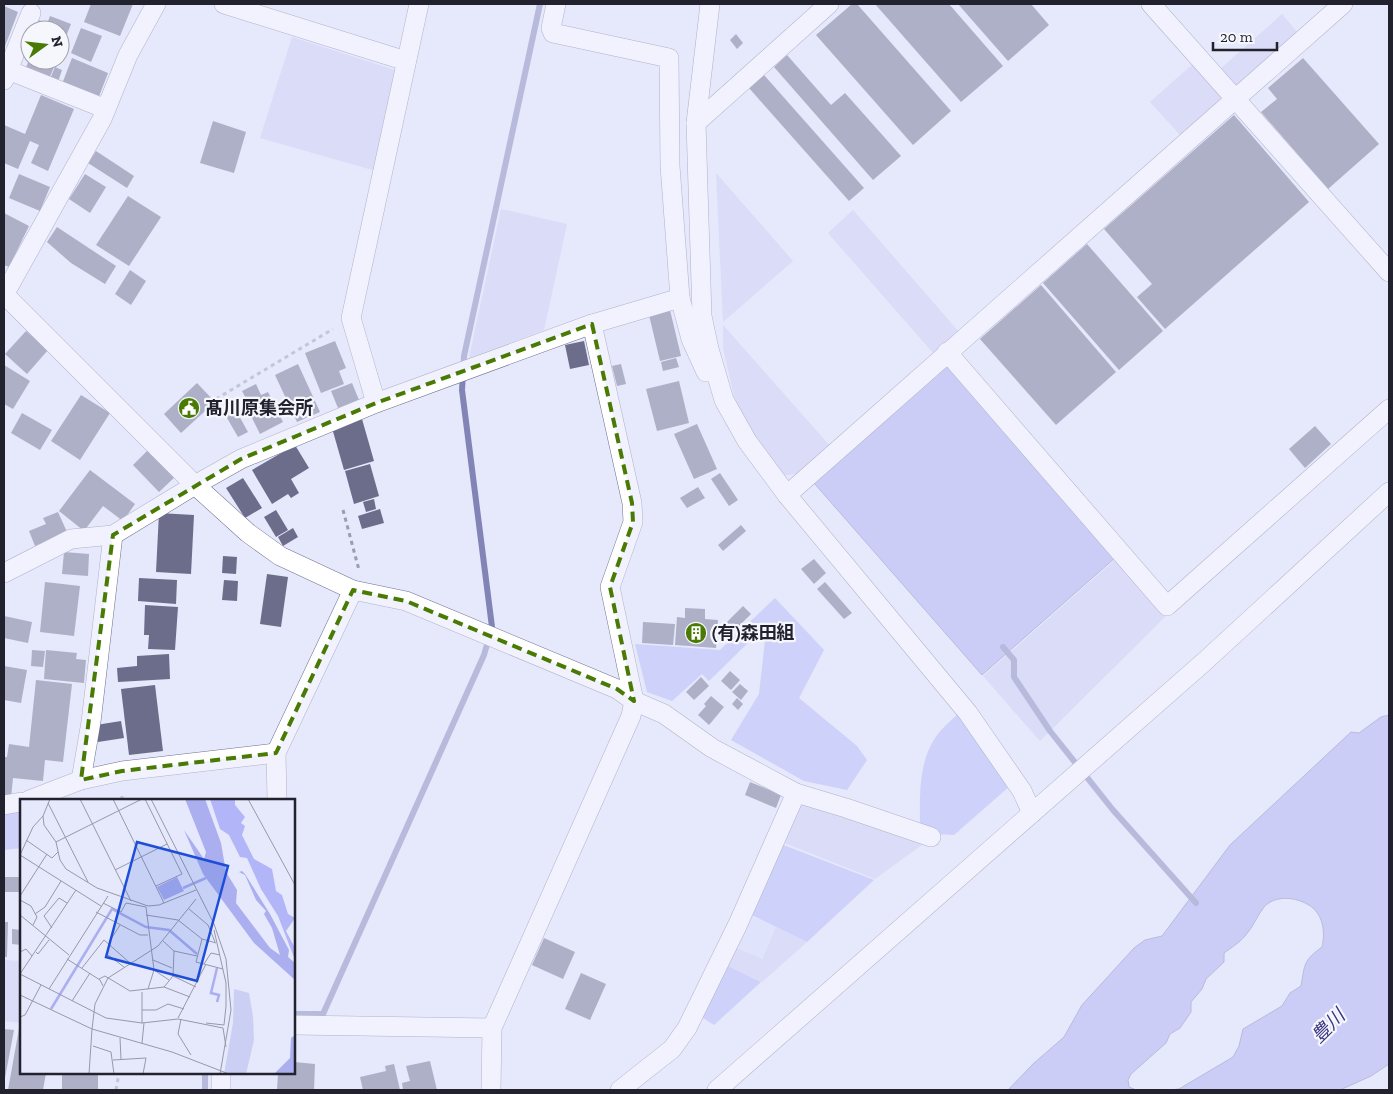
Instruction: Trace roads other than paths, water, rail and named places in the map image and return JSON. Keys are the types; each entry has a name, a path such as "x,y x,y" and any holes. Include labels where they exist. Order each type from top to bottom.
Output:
{"street":[{"path":"156,4 128,55 102,119 4,294 195,485 248,532 280,556 406,601 617,690 634,701 664,714 712,748 796,793 931,837"},
{"path":"224,4 406,62"},
{"path":"376,403 351,318 419,4"},
{"path":"556,4 551,28 553,33 669,58 670,166 680,298 691,339 709,378 724,400 747,442 787,495 968,713 1022,791 1032,813"},
{"path":"710,4 696,123 702,316 709,349 724,400"},
{"path":"696,123 829,4"},
{"path":"1151,4 1389,272"},
{"path":"787,495 1343,4"},
{"path":"31,13 6,75 106,108"},
{"path":"4,573 71,539 114,535 241,459 376,403 592,324 680,298"},
{"path":"491,1090 492,1028 631,716 634,701 610,587 634,522 632,503 592,324"},
{"path":"947,352 1167,606 1389,409"},
{"path":"717,1090 1204,662 1389,492"},
{"path":"81,780 91,722 114,535"},
{"path":"277,799 276,753 357,584"},
{"path":"31,799 81,780 122,771 276,753"},
{"path":"620,1090 672,1049 687,1028 738,924 796,793"},
{"path":"4,805 20,802"},
{"path":"295,1025 492,1028"},
{"path":"221,1074 221,1090"}],"water":[{"path":"947,365 1116,557 982,675 814,483"},
{"name":"豊川","path":"1389,715 1389,1064 1371,1076 1340,1090 1169,1090 1179,1089 1233,1057 1239,1046 1243,1029 1282,1006 1290,993 1301,986 1308,960 1322,947 1323,926 1317,912 1313,908 1289,898 1275,900 1264,907 1245,936 1224,953 1224,962 1206,979 1202,989 1191,1002 1191,1012 1180,1028 1170,1034 1166,1043 1131,1074 1128,1080 1129,1087 1136,1090 1008,1090 1033,1064 1064,1037 1082,1005 1134,948 1145,940 1162,936 1230,845 1351,732 1359,733 1381,717"}],"waterway":[{"path":"295,1014 323,1014 484,655 492,627 462,390 464,356 540,4"},
{"path":"1003,647 1014,660 1014,677 1050,731 1113,810 1196,903"},
{"path":"205,1074 205,1090"}],"place":[{"name":"髙川原集会所","path":"189,408"},
{"name":"(有)森田組","path":"696,633"}]}
